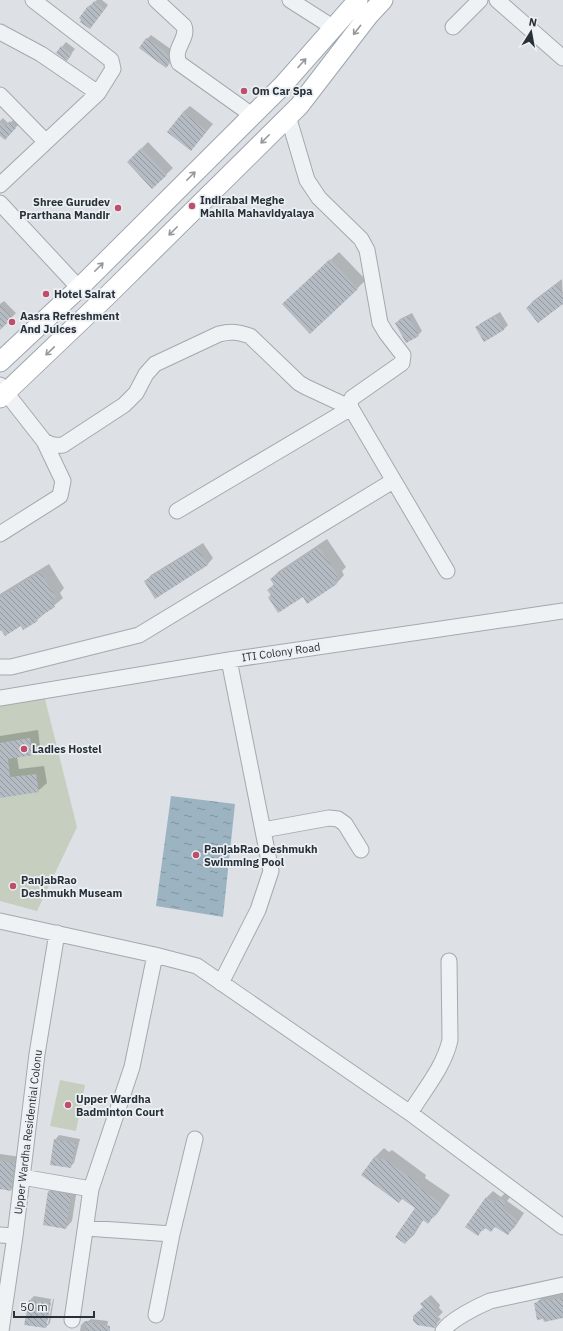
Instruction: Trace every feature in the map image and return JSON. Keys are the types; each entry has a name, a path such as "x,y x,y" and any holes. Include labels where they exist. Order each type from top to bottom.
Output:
{"main road":[{"path":"0,362 79,288 283,85 358,0"},
{"path":"2,392 107,296 294,111 369,15 383,0"},
{"path":"283,85 294,111"}],"street":[{"path":"0,185 98,93 113,69 110,60 33,0"},
{"path":"156,0 185,28 185,34 176,57 179,63 252,115"},
{"path":"290,0 334,28"},
{"path":"453,27 480,0"},
{"path":"496,0 563,58"},
{"path":"0,32 41,54 98,93"},
{"path":"0,95 46,142"},
{"path":"294,111 307,180 319,198 361,239 367,250 380,323 403,354 402,362 352,398 350,402 351,408 446,571"},
{"path":"0,203 79,288"},
{"path":"44,441 51,445 63,444 124,406 136,393 146,374 155,364 219,334 230,332 250,336 299,383 351,408"},
{"path":"0,534 60,496 63,481 44,441 2,392"},
{"path":"177,511 351,408"},
{"path":"0,667 12,667 139,635 393,481"},
{"name":"ITI Colony Road","path":"0,698 230,660 563,611"},
{"path":"221,983 258,910 271,871 230,660"},
{"path":"263,830 329,818 338,818 346,824 361,850"},
{"path":"0,921 155,955 197,966 410,1113 563,1227"},
{"name":"Upper Wardha Residential Colonu","path":"1,1331 15,1236 37,1054 57,933"},
{"path":"72,1320 91,1189 132,1067 155,955"},
{"path":"410,1113 443,1061 447,1052 450,1040 449,961"},
{"path":"156,1315 172,1234 195,1139"},
{"path":"22,1177 91,1189"},
{"path":"86,1228 172,1234"},
{"path":"0,1235 15,1236"},
{"path":"443,1331 451,1323 490,1301 563,1286"}],"green space":[{"path":"45,699 77,827 37,911 0,901 0,706"},
{"name":"Upper Wardha Badminton Court","path":"60,1080 85,1085 76,1131 50,1126"}],"water":[{"name":"PanjabRao Deshmukh Swimming Pool","path":"171,796 235,804 223,917 156,906"}],"building":[{"path":"94,1 105,9 90,29 80,22 81,20 79,18"},
{"path":"146,38 168,54 170,63 166,68 139,48"},
{"path":"61,46 72,54 67,61 56,53"},
{"path":"183,112 207,131 191,151 167,132"},
{"path":"0,121 5,126 10,121 16,128 5,140 0,136"},
{"path":"141,148 167,175 152,189 127,162"},
{"path":"330,259 358,289 310,334 282,304"},
{"path":"556,284 563,293 563,304 538,323 526,308"},
{"path":"0,305 13,318 0,330"},
{"path":"408,316 419,336 406,343 395,323"},
{"path":"496,316 504,330 484,342 475,327"},
{"path":"319,547 338,576 334,580 337,584 307,604 303,597 278,613 268,597 271,595 267,590 274,585 270,579"},
{"path":"197,548 208,565 155,599 144,581"},
{"path":"40,572 56,598 51,601 55,607 36,619 38,621 23,630 21,626 5,636 0,628 0,597"},
{"path":"30,738 32,755 8,759 10,777 36,774 39,792 0,798 0,743"},
{"path":"54,1139 76,1143 71,1168 50,1165"},
{"path":"375,1156 380,1160 383,1158 419,1184 417,1186 442,1204 428,1224 423,1220 405,1244 395,1237 415,1208 402,1199 399,1203 361,1175"},
{"path":"0,1161 15,1163 11,1191 0,1189"},
{"path":"48,1191 71,1195 66,1229 43,1225"},
{"path":"486,1197 495,1203 499,1198 506,1202 502,1208 518,1220 508,1235 495,1227 491,1232 485,1228 478,1236 465,1227"},
{"path":"427,1298 437,1310 435,1313 439,1317 435,1321 437,1324 435,1328 417,1325 413,1321 413,1316 423,1307 420,1304"},
{"path":"563,1298 563,1318 544,1322 543,1319 537,1320 534,1303"},
{"path":"29,1300 51,1303 46,1328 24,1325"},
{"path":"86,1322 110,1326 110,1331 85,1331"}],"place":[{"name":"Om Car Spa","path":"244,91"},
{"name":"Indirabai Meghe Mahila Mahavidyalaya","path":"192,206"},
{"name":"Shree Gurudev Prarthana Mandir","path":"118,208"},
{"name":"Hotel Sairat","path":"46,294"},
{"name":"Aasra Refreshment And Juices","path":"12,322"},
{"name":"Ladies Hostel","path":"24,749"},
{"name":"PanjabRao Deshmukh Swimming Pool","path":"196,855"},
{"name":"PanjabRao Deshmukh Museam","path":"13,886"},
{"name":"Upper Wardha Badminton Court","path":"68,1105"}]}
